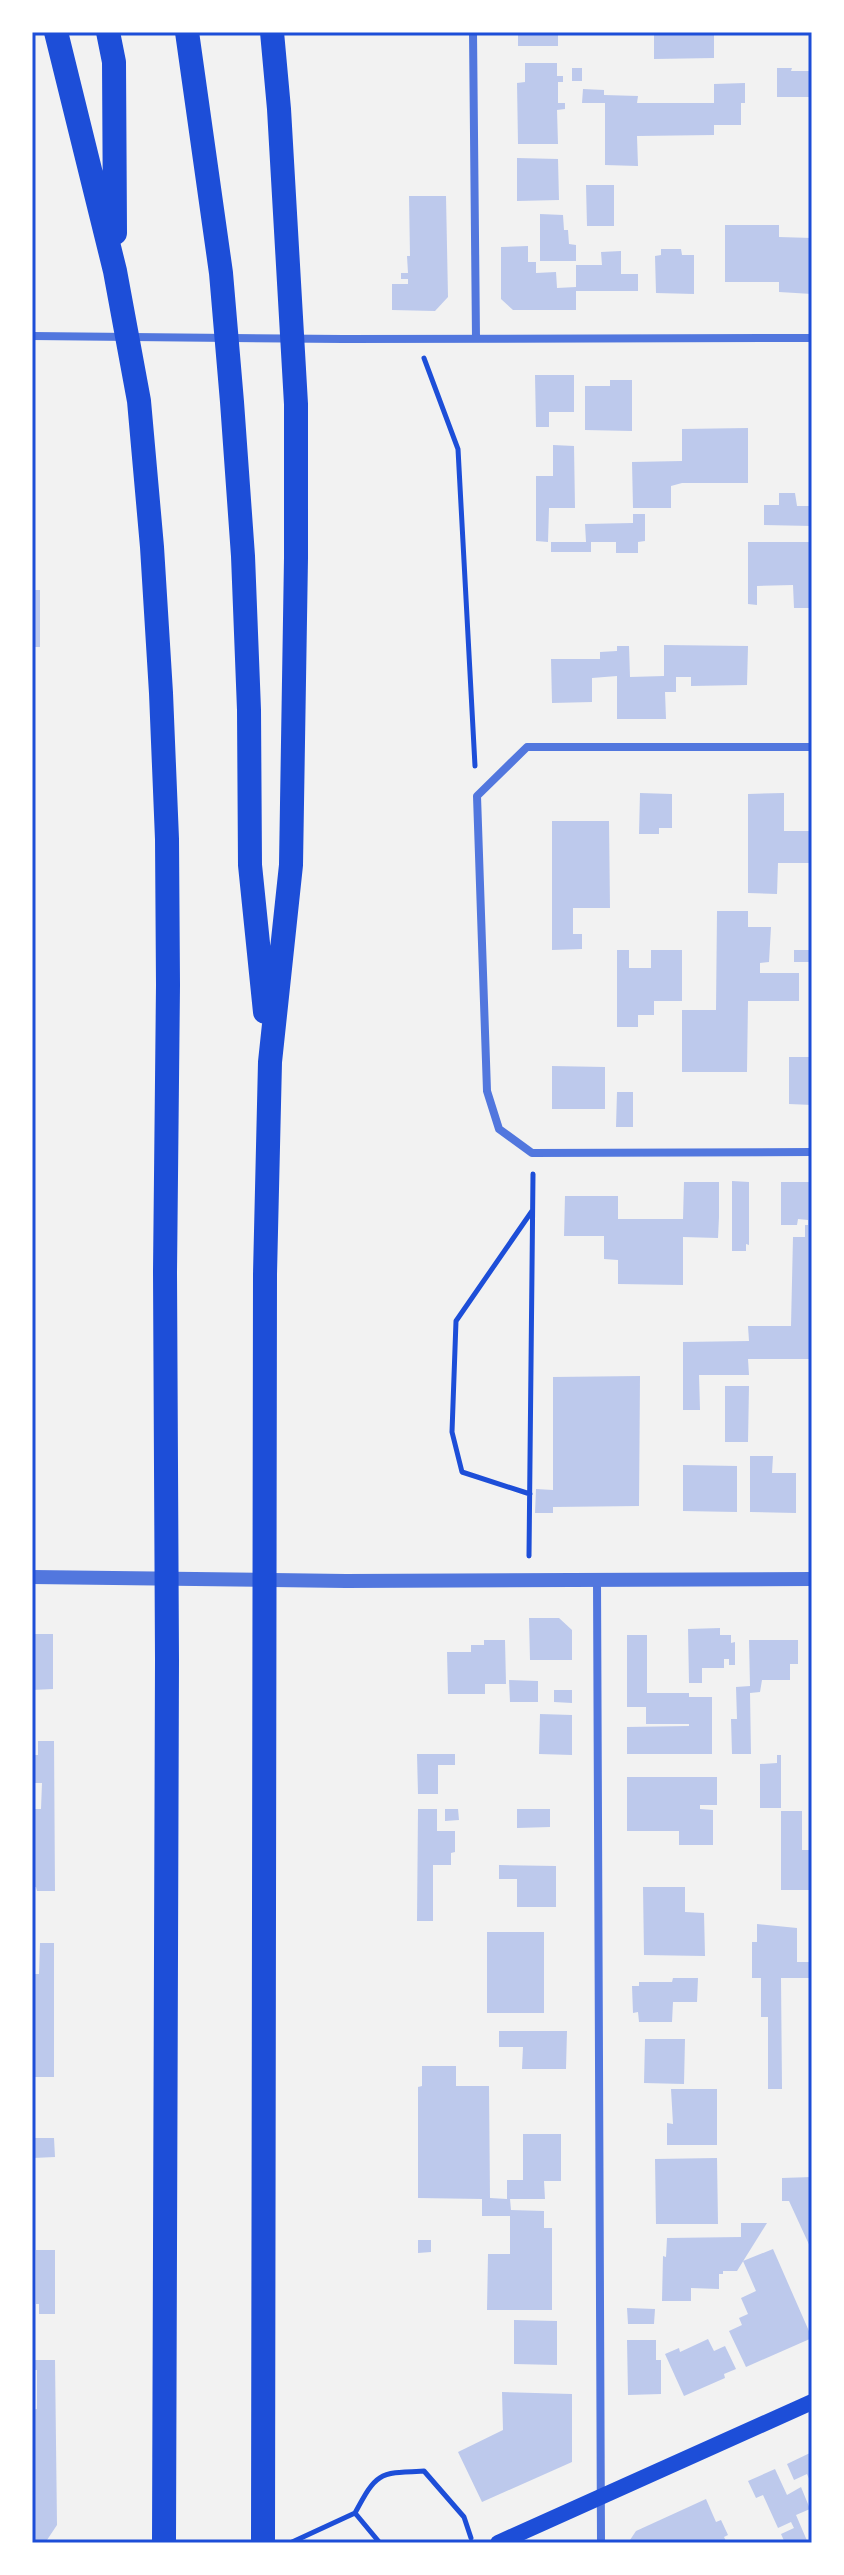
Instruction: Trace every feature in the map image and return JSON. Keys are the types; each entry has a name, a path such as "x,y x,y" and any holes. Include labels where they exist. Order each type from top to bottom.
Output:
{"highway":[{"path":"56,32 115,271 139,401 152,547 167,839 164,2543"},
{"path":"108,32 114,62 115,271"},
{"path":"187,32 221,273 232,402 243,556 249,710 250,865 270,1062"},
{"path":"263,2543 265,1274 270,1062 291,865 295,711 296,404 272,32"}],"main road":[{"path":"498,2543 812,2402"}],"street":[{"path":"473,32 476,338"},
{"path":"32,336 812,338"},
{"path":"812,747 527,747 477,796 487,1091 499,1129 532,1153 812,1152"},
{"path":"32,1577 529,1581 812,1579"},
{"path":"597,1580 601,2543"}],"path":[{"path":"417,338 458,449 477,796"},
{"path":"529,1581 532,1153"},
{"path":"530,1494 462,1472 452,1432 456,1321 533,1211"},
{"path":"290,2543 355,2513 372,2482 388,2473 424,2471 464,2517 473,2543"},
{"path":"355,2513 380,2543"}],"building":[{"path":"518,32 558,32 558,46 518,46"},
{"path":"654,32 714,32 714,58 654,59"},
{"path":"525,63 557,63 557,76 563,76 563,82 558,82 558,103 565,103 565,109 557,110 558,144 518,144 517,83 525,82"},
{"path":"572,68 582,68 582,81 572,81"},
{"path":"777,68 811,71 811,97 777,97"},
{"path":"745,83 741,125 714,125 714,135 637,136 638,166 605,165 605,103 582,103 583,89 604,90 604,95 638,96 637,103 714,103 714,84"},
{"path":"517,158 558,159 559,200 517,201"},
{"path":"586,185 614,185 614,226 587,226"},
{"path":"409,196 446,196 448,297 435,311 392,310 392,284 408,284 408,279 401,279 401,273 408,273 407,256 410,256"},
{"path":"540,214 563,215 569,244 576,245 576,261 540,261"},
{"path":"725,225 779,225 779,237 812,238 812,294 779,292 779,282 725,282"},
{"path":"528,246 528,262 536,262 536,273 556,272 557,288 576,287 576,265 602,265 601,252 621,251 621,274 638,274 638,291 576,291 576,310 513,310 501,299 501,247"},
{"path":"661,249 681,249 682,255 694,255 694,294 656,293 655,256 661,255"},
{"path":"535,375 574,375 574,412 549,412 549,427 536,427"},
{"path":"610,380 632,380 632,431 585,430 585,386 610,386"},
{"path":"748,428 748,483 682,483 671,486 671,508 633,508 632,462 682,461 682,429"},
{"path":"553,445 574,446 575,508 549,508 548,542 536,541 536,476 553,476"},
{"path":"779,493 795,493 797,506 812,506 812,526 764,525 764,505 779,505"},
{"path":"633,514 645,514 645,541 638,542 638,553 616,553 616,542 591,542 591,552 551,552 551,542 586,542 585,524 633,523"},
{"path":"748,542 812,542 812,608 794,608 793,585 757,586 757,605 748,604"},
{"path":"32,590 40,590 40,647 32,647"},
{"path":"664,645 748,646 747,685 691,686 691,677 676,677 676,692 665,692 666,719 617,719 617,676 592,678 592,702 552,703 551,659 600,659 600,652 617,651 617,646 629,646 630,677 664,676"},
{"path":"640,793 672,794 672,828 659,828 659,834 639,834"},
{"path":"784,793 784,831 812,831 812,863 778,863 777,894 748,893 748,794"},
{"path":"552,821 609,821 610,908 573,908 573,934 582,934 582,949 552,950"},
{"path":"717,911 748,911 748,927 771,927 769,962 760,963 760,973 799,973 799,1001 748,1001 747,1072 682,1072 682,1010 716,1010"},
{"path":"617,950 629,950 629,968 651,968 651,950 682,950 682,1001 654,1001 654,1015 638,1015 638,1027 617,1027"},
{"path":"794,950 812,950 812,962 794,962"},
{"path":"789,1057 812,1057 812,1105 789,1104"},
{"path":"552,1066 605,1067 605,1109 552,1109"},
{"path":"617,1092 633,1092 633,1127 616,1127"},
{"path":"732,1181 749,1182 749,1245 746,1244 746,1251 732,1251"},
{"path":"684,1182 719,1182 719,1217 718,1238 683,1237 683,1285 618,1284 618,1260 604,1259 604,1236 564,1236 565,1196 618,1196 618,1219 683,1219"},
{"path":"781,1182 812,1182 812,1359 748,1359 749,1375 699,1375 700,1410 683,1410 683,1342 749,1341 748,1326 791,1326 793,1237 805,1237 808,1220 798,1219 797,1225 781,1225"},
{"path":"640,1376 639,1506 553,1507 553,1513 535,1513 536,1489 553,1490 553,1377"},
{"path":"725,1386 749,1386 748,1442 725,1442"},
{"path":"750,1456 773,1456 772,1473 796,1473 796,1513 750,1512"},
{"path":"683,1465 737,1466 737,1512 683,1511"},
{"path":"529,1618 559,1618 572,1630 572,1660 530,1660"},
{"path":"720,1628 720,1635 731,1635 731,1643 735,1642 735,1665 729,1665 729,1659 724,1659 724,1668 702,1668 702,1683 689,1683 688,1629"},
{"path":"32,1634 53,1634 53,1689 32,1690"},
{"path":"627,1635 647,1635 647,1693 689,1693 689,1697 712,1697 712,1754 627,1754 627,1727 689,1724 646,1724 646,1707 627,1707"},
{"path":"484,1640 505,1640 506,1684 485,1684 485,1694 448,1694 447,1652 471,1652 471,1645 484,1645"},
{"path":"749,1640 798,1640 798,1664 790,1664 790,1680 762,1680 760,1692 750,1693 751,1754 732,1754 731,1719 737,1719 736,1687 750,1686"},
{"path":"509,1680 538,1681 538,1702 510,1702"},
{"path":"554,1690 572,1690 572,1703 554,1702"},
{"path":"540,1714 572,1715 572,1755 539,1754"},
{"path":"38,1741 54,1741 55,1891 37,1891 36,1887 32,1887 32,1809 41,1809 42,1783 32,1783 32,1755 38,1755"},
{"path":"417,1754 455,1754 455,1765 438,1765 438,1794 418,1794"},
{"path":"777,1755 781,1755 781,1808 760,1808 760,1764 777,1763"},
{"path":"627,1777 717,1777 717,1805 700,1805 700,1809 713,1810 713,1845 679,1845 679,1831 627,1831"},
{"path":"418,1809 437,1809 437,1831 455,1831 455,1852 451,1853 451,1865 433,1865 433,1921 417,1921"},
{"path":"445,1809 458,1809 459,1820 445,1821"},
{"path":"517,1809 550,1809 550,1827 517,1828"},
{"path":"781,1811 802,1811 802,1850 812,1850 812,1890 781,1890"},
{"path":"499,1865 556,1866 556,1907 517,1907 517,1879 499,1879"},
{"path":"643,1887 685,1887 685,1912 704,1913 705,1956 644,1955"},
{"path":"757,1924 797,1928 797,1962 812,1962 812,1978 781,1978 782,2089 768,2089 768,2017 761,2017 761,1978 752,1978 752,1942 757,1942"},
{"path":"487,1932 544,1932 544,2013 487,2013"},
{"path":"40,1943 54,1943 54,2077 32,2077 32,1974 39,1974"},
{"path":"673,1978 698,1978 697,2002 673,2002 672,2022 639,2022 638,2012 633,2013 632,1986 639,1986 639,1982 672,1982"},
{"path":"499,2031 567,2031 566,2069 522,2069 523,2047 499,2047"},
{"path":"645,2039 685,2039 684,2084 644,2083"},
{"path":"422,2066 456,2066 456,2086 489,2086 490,2198 507,2199 507,2180 523,2180 523,2134 561,2134 561,2181 544,2181 545,2199 510,2199 511,2210 544,2211 544,2228 552,2228 552,2310 487,2310 488,2254 510,2254 510,2216 482,2216 482,2199 418,2198 418,2087 422,2086"},
{"path":"671,2089 717,2089 717,2145 667,2145 667,2123 673,2124"},
{"path":"33,2138 54,2138 55,2157 33,2158"},
{"path":"717,2158 718,2224 656,2224 655,2159"},
{"path":"812,2177 812,2251 789,2201 782,2201 782,2178"},
{"path":"741,2223 767,2223 737,2271 719,2274 719,2289 691,2288 691,2301 662,2301 663,2256 666,2257 667,2238 741,2237"},
{"path":"418,2240 431,2240 431,2252 418,2253"},
{"path":"773,2249 812,2338 746,2367 729,2331 742,2325 739,2318 748,2314 741,2298 756,2291 743,2261"},
{"path":"36,2250 55,2250 55,2314 39,2314 39,2304 36,2304"},
{"path":"627,2308 655,2309 654,2324 628,2324"},
{"path":"514,2320 557,2321 557,2365 514,2364"},
{"path":"708,2339 714,2351 725,2346 736,2369 724,2374 725,2378 684,2396 665,2354 679,2348 680,2352"},
{"path":"627,2340 656,2340 656,2360 661,2360 661,2394 628,2395"},
{"path":"32,2360 55,2360 57,2525 45,2543 32,2543 32,2529 35,2529 32,2410 37,2409 37,2370 32,2370"},
{"path":"502,2392 572,2394 572,2462 482,2502 458,2452 503,2430"},
{"path":"812,2452 812,2486 807,2474 794,2480 787,2464"},
{"path":"775,2469 787,2495 801,2487 810,2509 796,2515 808,2543 785,2543 781,2534 794,2528 791,2522 778,2528 763,2495 756,2498 748,2481"},
{"path":"706,2499 716,2522 721,2520 728,2535 724,2537 727,2543 628,2543 636,2531"}]}
